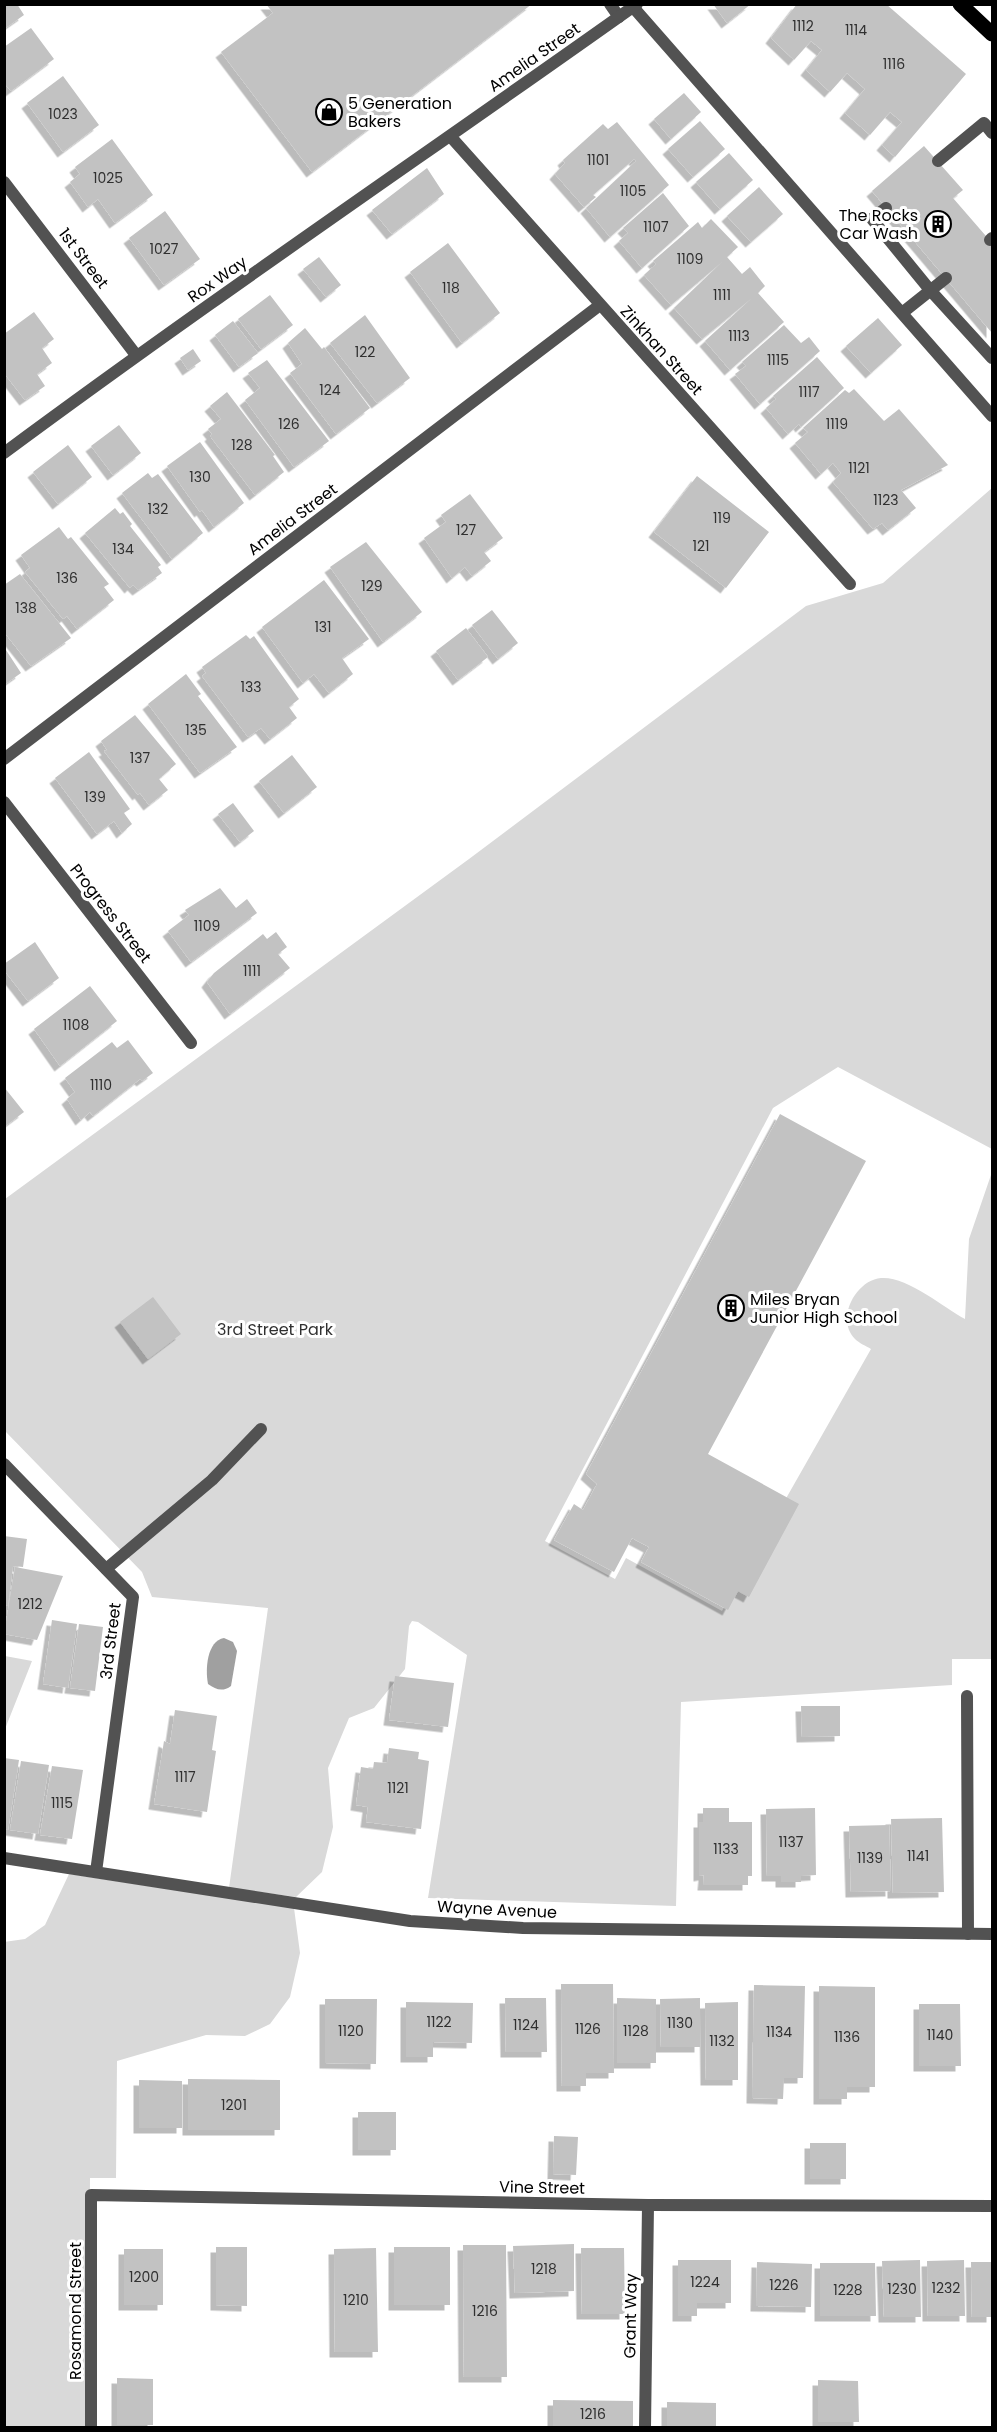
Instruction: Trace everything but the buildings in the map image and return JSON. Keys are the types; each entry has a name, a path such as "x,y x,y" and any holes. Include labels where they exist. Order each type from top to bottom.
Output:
{"main road":[{"path":"960,4 993,34"}],"street":[{"path":"610,4 620,17"},
{"path":"635,6 993,416"},
{"name":"Amelia Street","path":"451,137 635,6"},
{"path":"938,161 984,123 993,133"},
{"name":"Zinkhan Street","path":"451,137 850,584"},
{"name":"Rox Way","path":"4,453 136,355 451,137"},
{"name":"1st Street","path":"4,182 136,355"},
{"path":"886,208 872,219 930,290 993,358"},
{"path":"902,313 946,278"},
{"name":"Amelia Street","path":"4,759 600,305"},
{"name":"Progress Street","path":"4,802 191,1044"},
{"path":"106,1569 212,1480 261,1430"},
{"name":"3rd Street","path":"4,1464 133,1597 96,1872"},
{"path":"967,1696 968,1934"},
{"name":"Wayne Avenue","path":"4,1858 410,1921 448,1924 546,1929 993,1934"},
{"name":"Vine Street","path":"91,2195 648,2205 993,2206"},
{"name":"Rosamond Street","path":"91,2195 91,2427"},
{"name":"Grant Way","path":"645,2427 648,2205"}],"green space":[{"name":"3rd Street Park","path":"992,488 992,1149 838,1067 773,1108 545,1541 615,1579 626,1558 722,1611 871,1349 857,1340 849,1331 848,1311 857,1293 872,1280 891,1279 913,1287 965,1319 969,1239 992,1172 992,1659 952,1659 952,1685 681,1702 676,1906 428,1898 467,1655 418,1622 412,1621 409,1626 405,1669 374,1708 349,1718 328,1768 333,1827 322,1872 296,1897 229,1888 268,1608 152,1597 142,1572 5,1431 5,1199 469,859 806,606 883,583"},
{"path":"4,1656 32,1661 5,1729"},
{"path":"69,1874 294,1908 300,1953 290,1997 270,2024 245,2036 206,2035 117,2061 116,2178 90,2178 88,2427 5,2427 4,1942 25,1939 45,1925"}],"shaded area":[{"path":"224,1638 233,1642 237,1651 231,1686 220,1690 208,1684 207,1664 214,1644"}],"place":[{"name":"5 Generation Bakers","path":"329,112"},
{"name":"The Rocks Car Wash","path":"938,224"},
{"name":"Miles Bryan Junior High School","path":"731,1308"}]}
